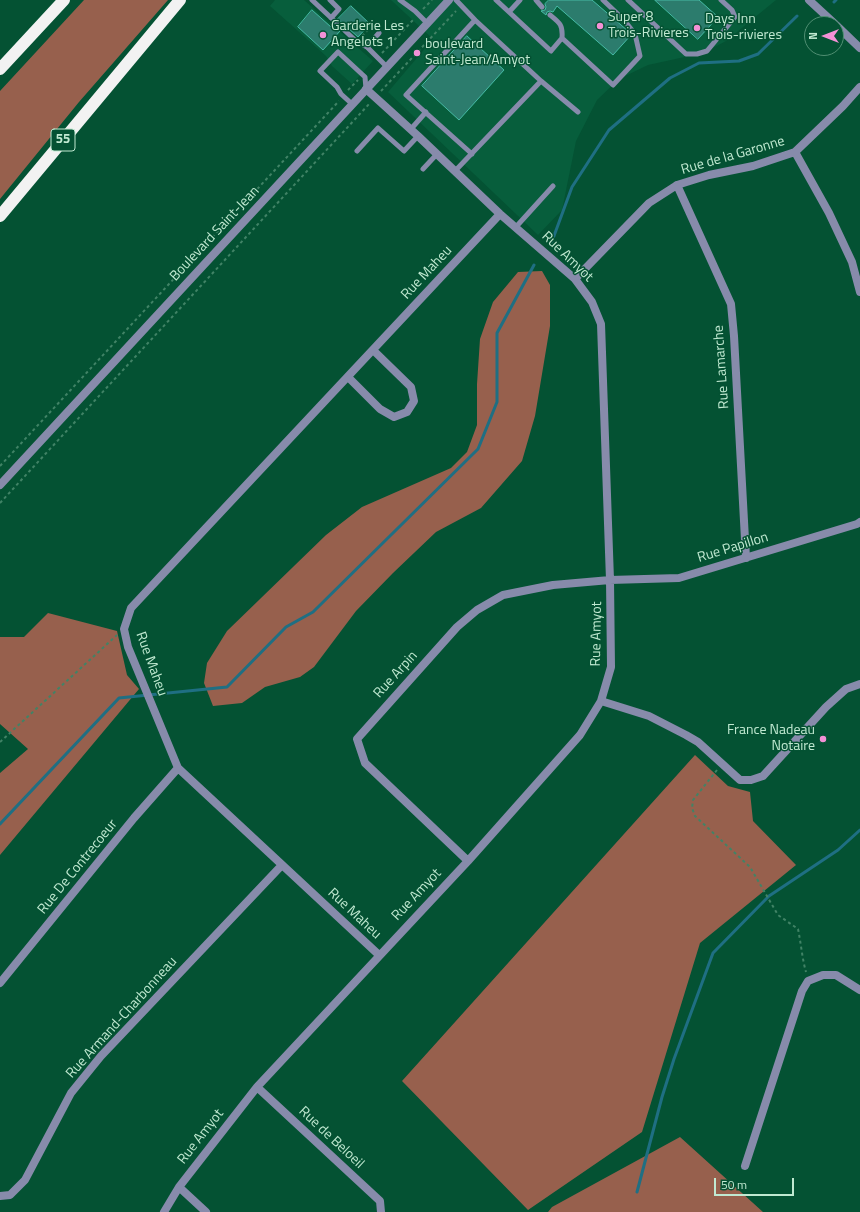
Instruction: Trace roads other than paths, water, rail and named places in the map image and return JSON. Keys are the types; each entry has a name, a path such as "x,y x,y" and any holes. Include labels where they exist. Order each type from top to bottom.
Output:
{"highway":[{"path":"0,69 64,0"},
{"name":"55","path":"0,216 180,0"}],"street":[{"name":"Boulevard Saint-Jean","path":"0,485 449,0"},
{"path":"809,0 826,16"},
{"path":"844,33 860,48"},
{"name":"Rue de la Garonne","path":"575,279 649,203 677,185 709,175 753,166 795,152 843,106 860,87"},
{"name":"Rue Amyot","path":"164,1212 179,1187 256,1087 468,861 580,735 601,701 611,667 610,580 601,324 592,302 575,279 500,214 411,129 366,89"},
{"path":"795,152 829,213 852,262 860,292"},
{"name":"Rue Lamarche","path":"677,185 731,304 746,558"},
{"name":"Rue Maheu","path":"379,955 178,768 128,647 124,629 131,608 500,214"},
{"path":"348,377 380,408 394,417 407,412 414,401 411,387 373,350"},
{"name":"Rue Papillon","path":"610,580 679,578 860,522"},
{"name":"Rue Arpin","path":"468,861 365,763 357,739 457,627 477,610 503,595 553,584 610,580"},
{"path":"601,701 649,716 680,731 698,742 740,780 751,780 763,776 826,707 846,689 860,684"},
{"name":"Rue De Contrecoeur","path":"0,983 134,818 178,768"},
{"name":"Rue Armand-Charbonneau","path":"0,1196 10,1196 25,1180 71,1093 101,1056 282,865"},
{"path":"745,1166 802,991 808,981 824,975 836,975 860,990"},
{"name":"Rue de Beloeil","path":"256,1087 380,1201 381,1212"},
{"path":"179,1187 206,1212"}],"lane":[{"path":"312,0 356,41 367,47 387,67"},
{"path":"330,0 339,9 331,18"},
{"path":"400,0 415,11 427,23"},
{"path":"456,0 541,81 578,112"},
{"path":"496,0 551,50 562,38 562,31 561,24 550,14"},
{"path":"509,12 520,0"},
{"path":"536,0 542,7"},
{"path":"562,38 613,85 640,56 635,34 624,20 603,0"},
{"path":"628,0 686,54 697,54 707,51 735,17 732,10 721,0"},
{"path":"472,154 406,95 476,20"},
{"path":"367,47 379,33"},
{"path":"352,104 320,71 338,52 365,78 366,89"},
{"path":"455,171 541,81"},
{"path":"411,129 426,112"},
{"path":"357,151 378,128 404,151 418,136"},
{"path":"423,168 437,154"},
{"path":"516,228 553,186"}],"waterway":[{"path":"551,244 572,187 609,130 670,78 699,63 739,61 758,54 797,16"},
{"path":"0,824 119,698 227,687 286,627 313,612 478,449 497,402 497,333 534,265"},
{"path":"637,1192 662,1097 674,1059 713,953 769,896 838,850 860,830"}],"place":[{"name":"Super 8 Trois-Rivieres","path":"600,26"},
{"name":"Days Inn Trois-rivieres","path":"697,28"},
{"name":"Garderie Les Angelots 1","path":"323,35"},
{"name":"boulevard Saint-Jean/Amyot","path":"417,53"},
{"name":"France Nadeau Notaire","path":"823,739"}]}
